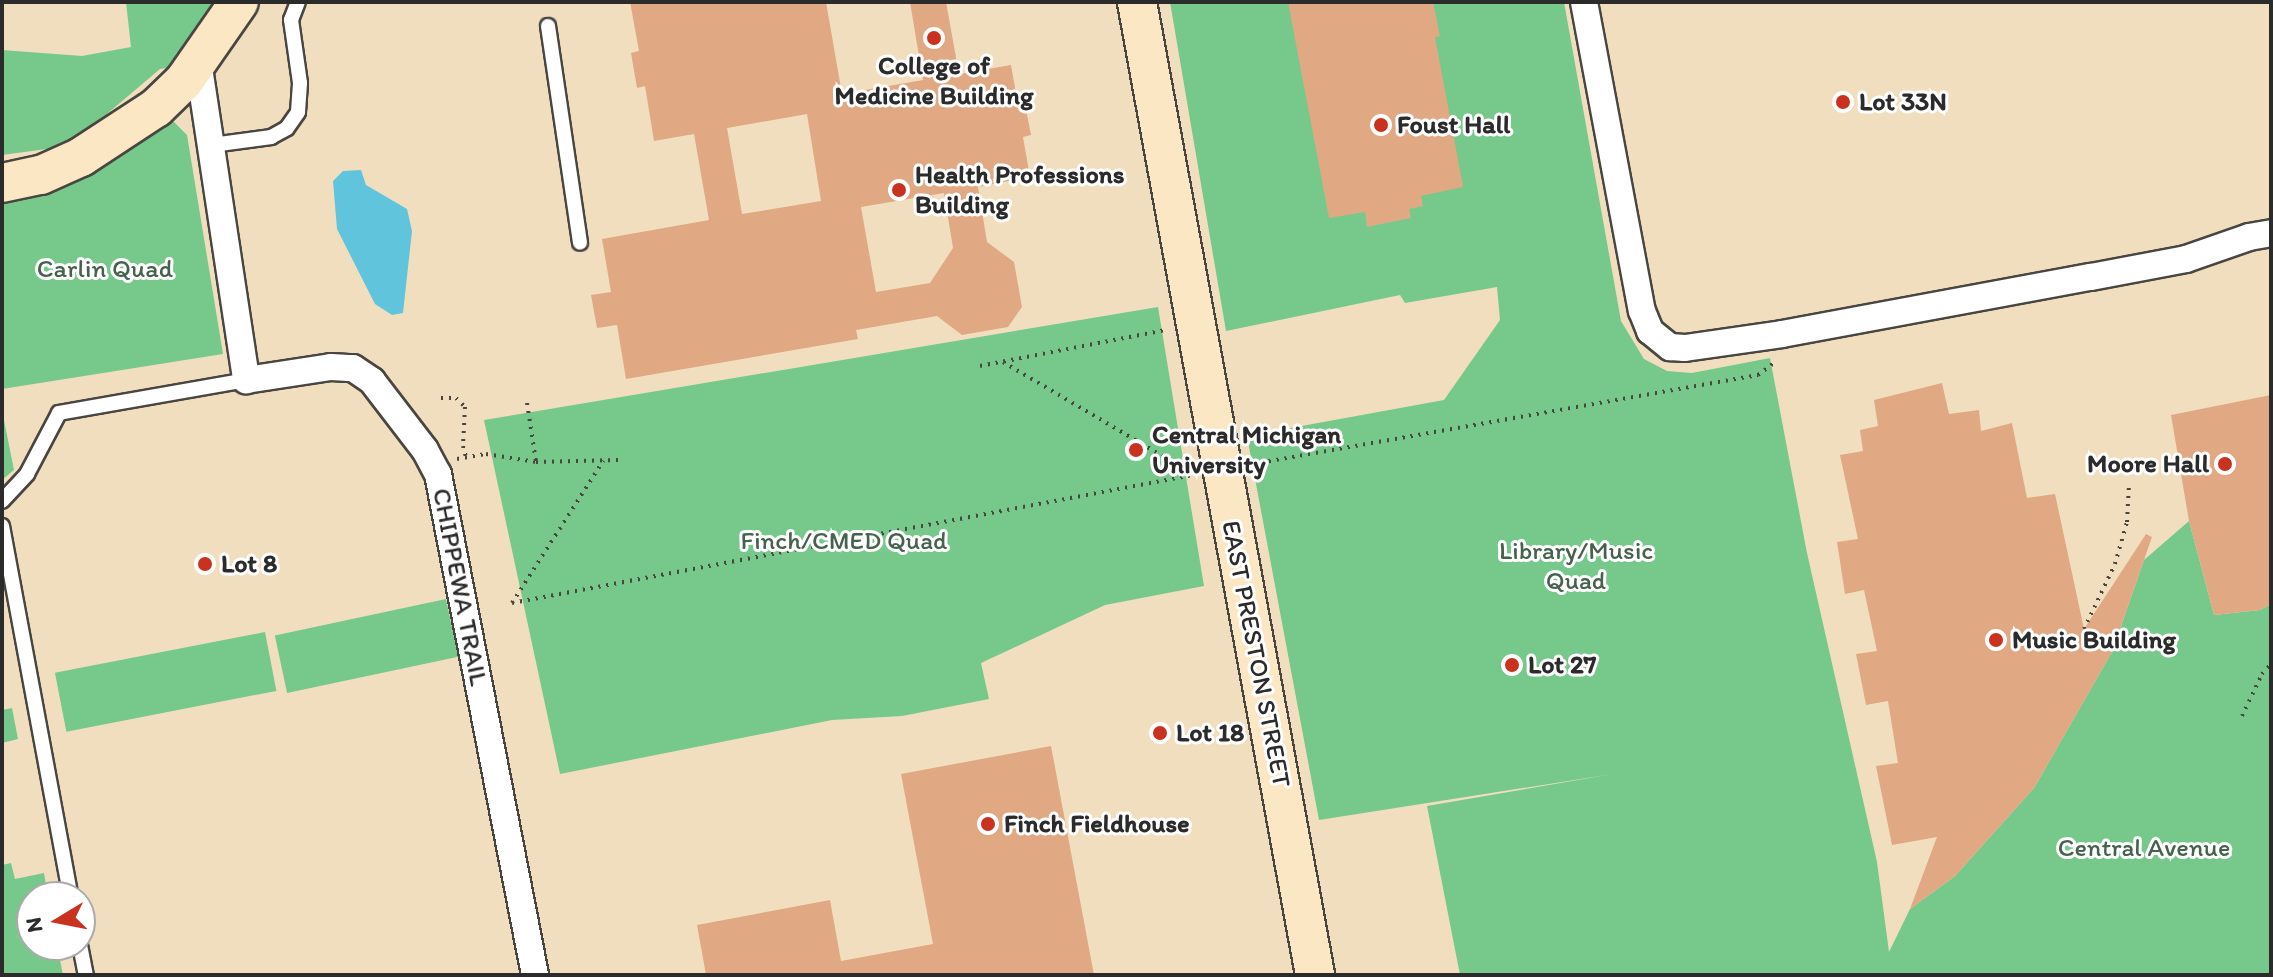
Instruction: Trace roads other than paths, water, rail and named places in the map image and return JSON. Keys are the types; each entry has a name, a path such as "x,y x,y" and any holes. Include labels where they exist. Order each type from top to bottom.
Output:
{"street":[{"path":"2,183 41,175 94,149 156,108 198,61 239,2"},
{"name":"EAST PRESTON STREET","path":"1137,2 1315,975"},
{"path":"1584,2 1642,311 1650,331 1670,347 1685,348 1782,334 2186,259 2249,237 2271,233"},
{"path":"198,61 246,380"},
{"name":"CHIPPEWA TRAIL","path":"246,380 331,367 353,368 372,381 433,463 441,484 535,975"}],"lane":[{"path":"212,145 271,137 287,128 298,112 300,83 291,20 298,2"},
{"path":"548,26 580,243"},
{"path":"2,501 27,474 59,413 246,380"},
{"path":"2,526 68,881"}],"water":[{"path":"361,170 366,185 407,209 412,231 403,313 392,315 375,304 337,229 333,181 343,171"}],"place":[{"name":"College of Medicine Building","path":"934,38"},
{"name":"Lot 33N","path":"1843,102"},
{"name":"Foust Hall","path":"1381,125"},
{"name":"Health Professions Building","path":"899,190"},
{"name":"Central Michigan University","path":"1136,450"},
{"name":"Moore Hall","path":"2225,464"},
{"name":"Lot 8","path":"205,564"},
{"name":"Music Building","path":"1996,640"},
{"name":"Lot 27","path":"1512,665"},
{"name":"Lot 18","path":"1160,733"},
{"name":"Finch Fieldhouse","path":"988,824"}],"park label":[{"name":"Carlin Quad","path":"105,269"},
{"name":"Finch/CMED Quad","path":"844,541"},
{"name":"Library/Music Quad","path":"1576,566"},
{"name":"Central Avenue","path":"2144,848"}]}
